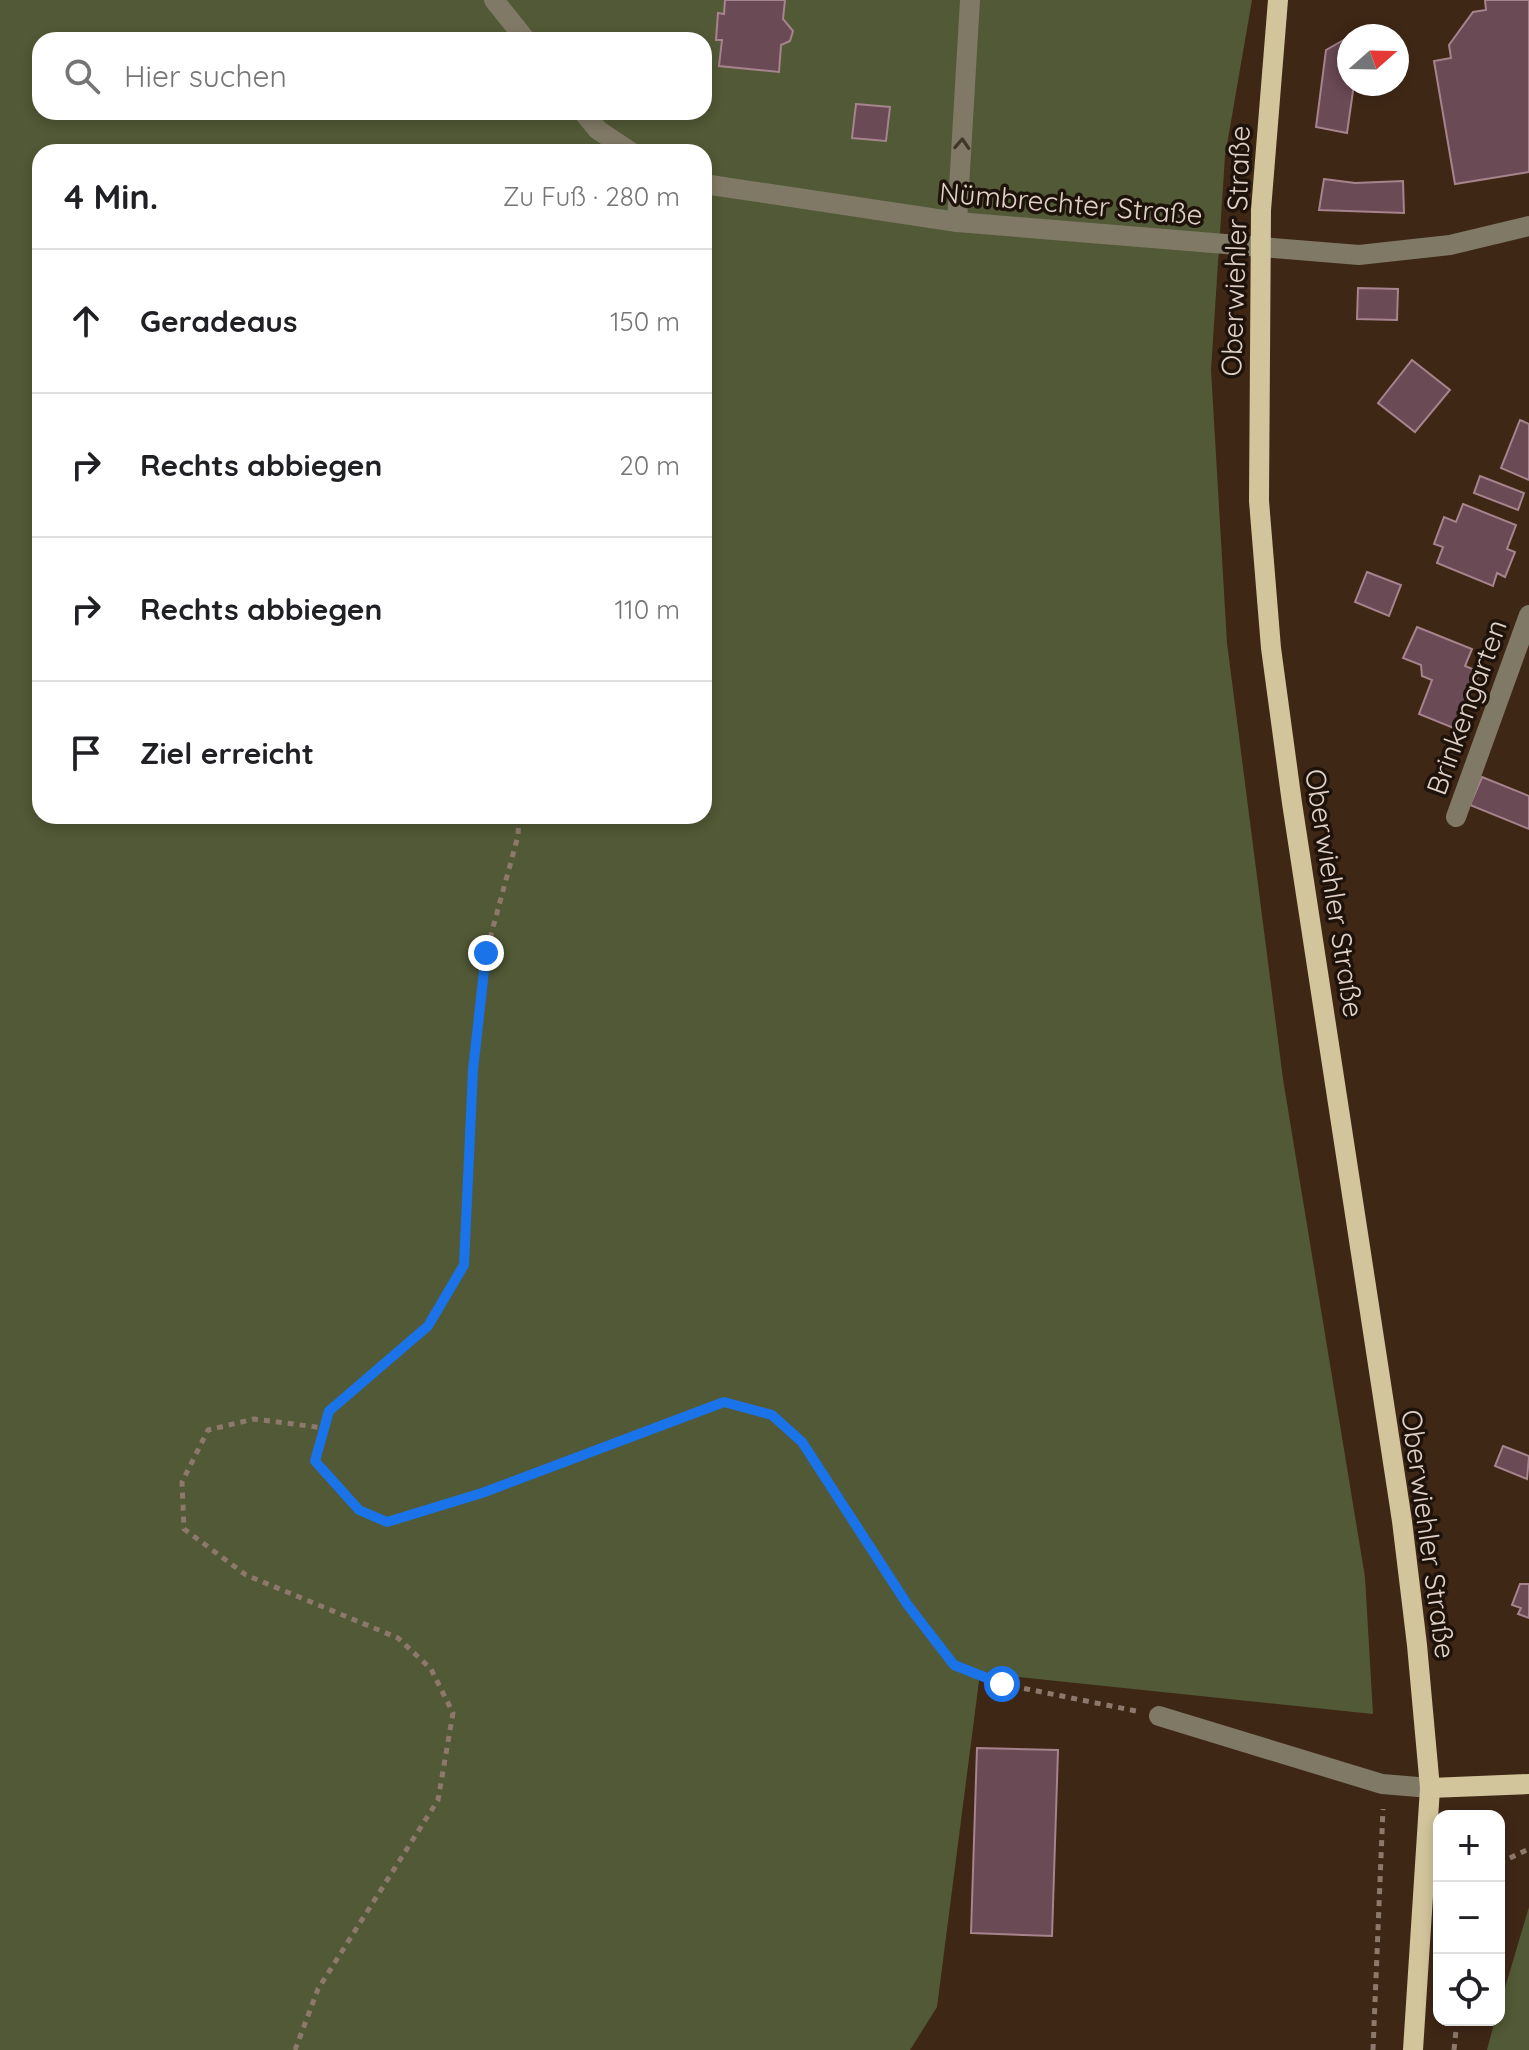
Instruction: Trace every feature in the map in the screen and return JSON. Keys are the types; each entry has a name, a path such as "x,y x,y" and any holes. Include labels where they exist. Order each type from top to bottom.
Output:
{"main road":[{"name":"Oberwiehler Straße","path":"1278,0 1261,210 1259,501 1271,648 1402,1521 1430,1788 1413,2050"},
{"path":"1430,1788 1529,1784"}],"street":[{"path":"494,0 520,32"},
{"path":"957,222 970,0"},
{"path":"590,120 598,130 619,144"},
{"name":"Nümbrechter Straße","path":"712,185 957,222 1359,255 1450,245 1529,226"},
{"name":"Brinkengarten","path":"1456,817 1529,615"},
{"path":"1159,1716 1382,1784 1430,1788"}],"path":[{"path":"519,824 484,967 473,1070 464,1265 428,1326 329,1411 315,1461 359,1510 387,1522 482,1493 724,1402 772,1415 802,1442 907,1604 954,1665 1002,1684 1159,1716"},
{"path":"295,2050 318,1989 438,1800 453,1713 431,1669 398,1638 246,1575 184,1529 182,1482 208,1430 254,1419 324,1428"},
{"path":"1373,2050 1384,1836 1382,1784"},
{"path":"1505,1860 1529,1849"},
{"path":"1454,2050 1456,2026"}],"green space":[{"path":"0,0 1252,0 1225,156 1211,370 1227,643 1283,1079 1365,1577 1373,1714 980,1673 937,2007 910,2050 0,2050"},
{"path":"1529,1907 1529,2050 1487,2050 1493,2026 1505,2026 1505,1988"}],"building":[{"path":"725,0 785,0 783,19 793,31 790,41 781,45 779,72 719,66 722,40 716,40 718,13 724,14"},
{"path":"1485,0 1529,0 1529,172 1455,184 1434,61 1451,58 1449,45 1473,12 1486,10"},
{"path":"1337,44 1337,96 1352,96 1347,133 1316,127 1326,50"},
{"path":"856,104 890,107 886,141 852,138"},
{"path":"1324,179 1355,183 1403,181 1404,213 1319,210"},
{"path":"1358,288 1398,289 1397,320 1357,319"},
{"path":"1412,360 1450,390 1415,432 1378,403"},
{"path":"1520,420 1529,424 1529,480 1501,468"},
{"path":"1480,476 1524,493 1518,510 1474,493"},
{"path":"1463,504 1516,525 1507,549 1515,552 1505,577 1497,573 1493,586 1437,563 1443,547 1434,544 1444,517 1456,522"},
{"path":"1367,572 1401,585 1389,616 1355,602"},
{"path":"1417,627 1472,649 1465,666 1480,672 1456,729 1419,714 1432,680 1422,676 1421,665 1403,658"},
{"path":"1482,777 1529,796 1529,829 1470,805"},
{"path":"1503,1446 1529,1456 1527,1479 1495,1466"},
{"path":"1520,1584 1529,1584 1529,1618 1518,1614 1521,1608 1512,1605"},
{"path":"977,1748 1058,1750 1052,1936 971,1933"}],"route":[{"path":"486,953 473,1070 464,1265 428,1326 329,1411 315,1461 359,1510 387,1522 482,1493 724,1402 772,1415 802,1442 907,1604 954,1665 1002,1684"}]}
